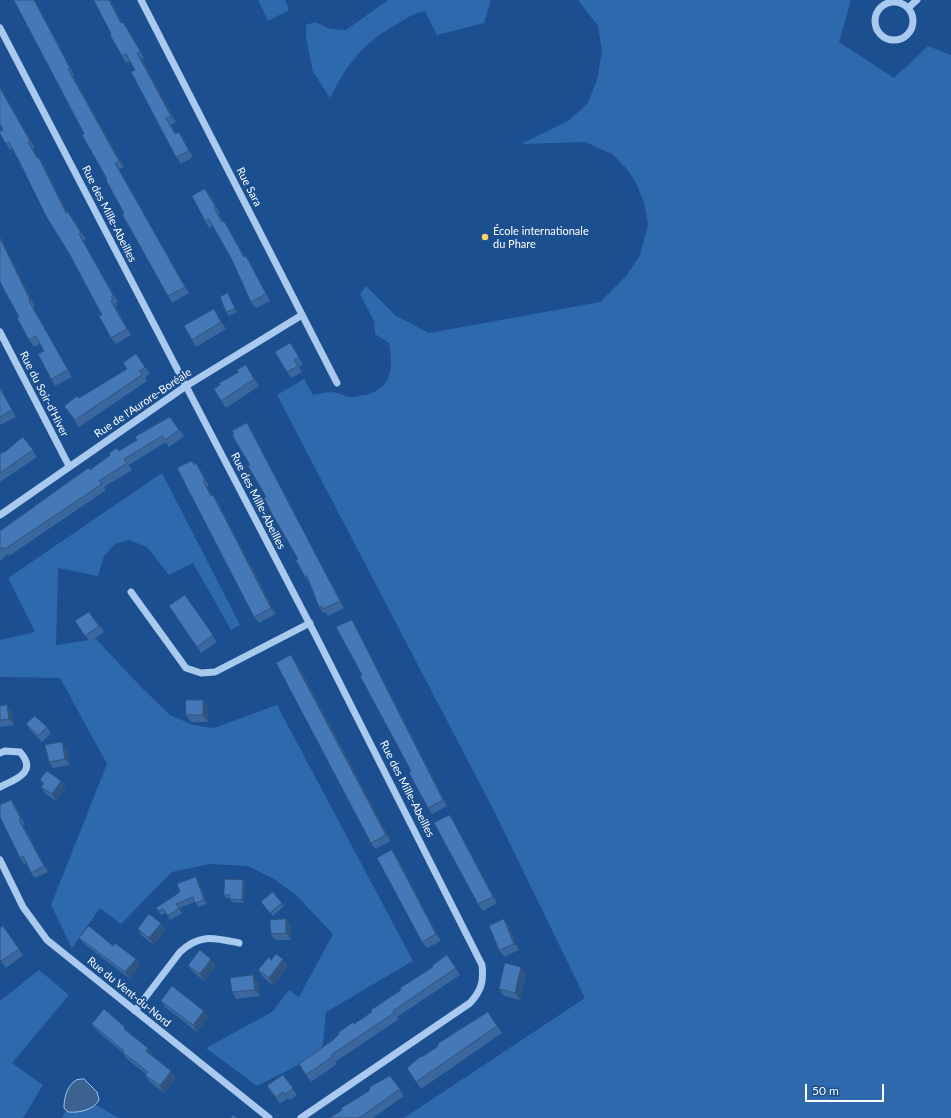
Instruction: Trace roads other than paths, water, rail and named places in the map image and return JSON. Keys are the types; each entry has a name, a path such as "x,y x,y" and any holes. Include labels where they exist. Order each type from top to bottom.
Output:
{"street":[{"name":"Rue Sara","path":"141,0 337,383"},
{"path":"908,8 917,0"},
{"path":"896,2 908,8 912,16 913,25 909,33 901,38 892,40 884,36 878,30 875,21 877,12 883,5 896,2"},
{"name":"Rue des Mille-Abeilles","path":"0,28 310,624 478,954 484,978 481,989 470,1003 302,1118"},
{"name":"Rue de l'Aurore-Boréale","path":"0,515 186,386 302,315"},
{"name":"Rue du Soir-d'Hiver","path":"0,332 69,466"},
{"path":"131,592 186,668 201,673 215,672 310,624"},
{"path":"0,753 5,751 20,752 28,762 24,774 0,787"},
{"name":"Rue du Vent-du-Nord","path":"0,860 23,907 47,940 269,1118"},
{"path":"135,1011 186,946 205,938 239,943"}],"place":[{"name":"École internationale du Phare","path":"485,237"}]}
